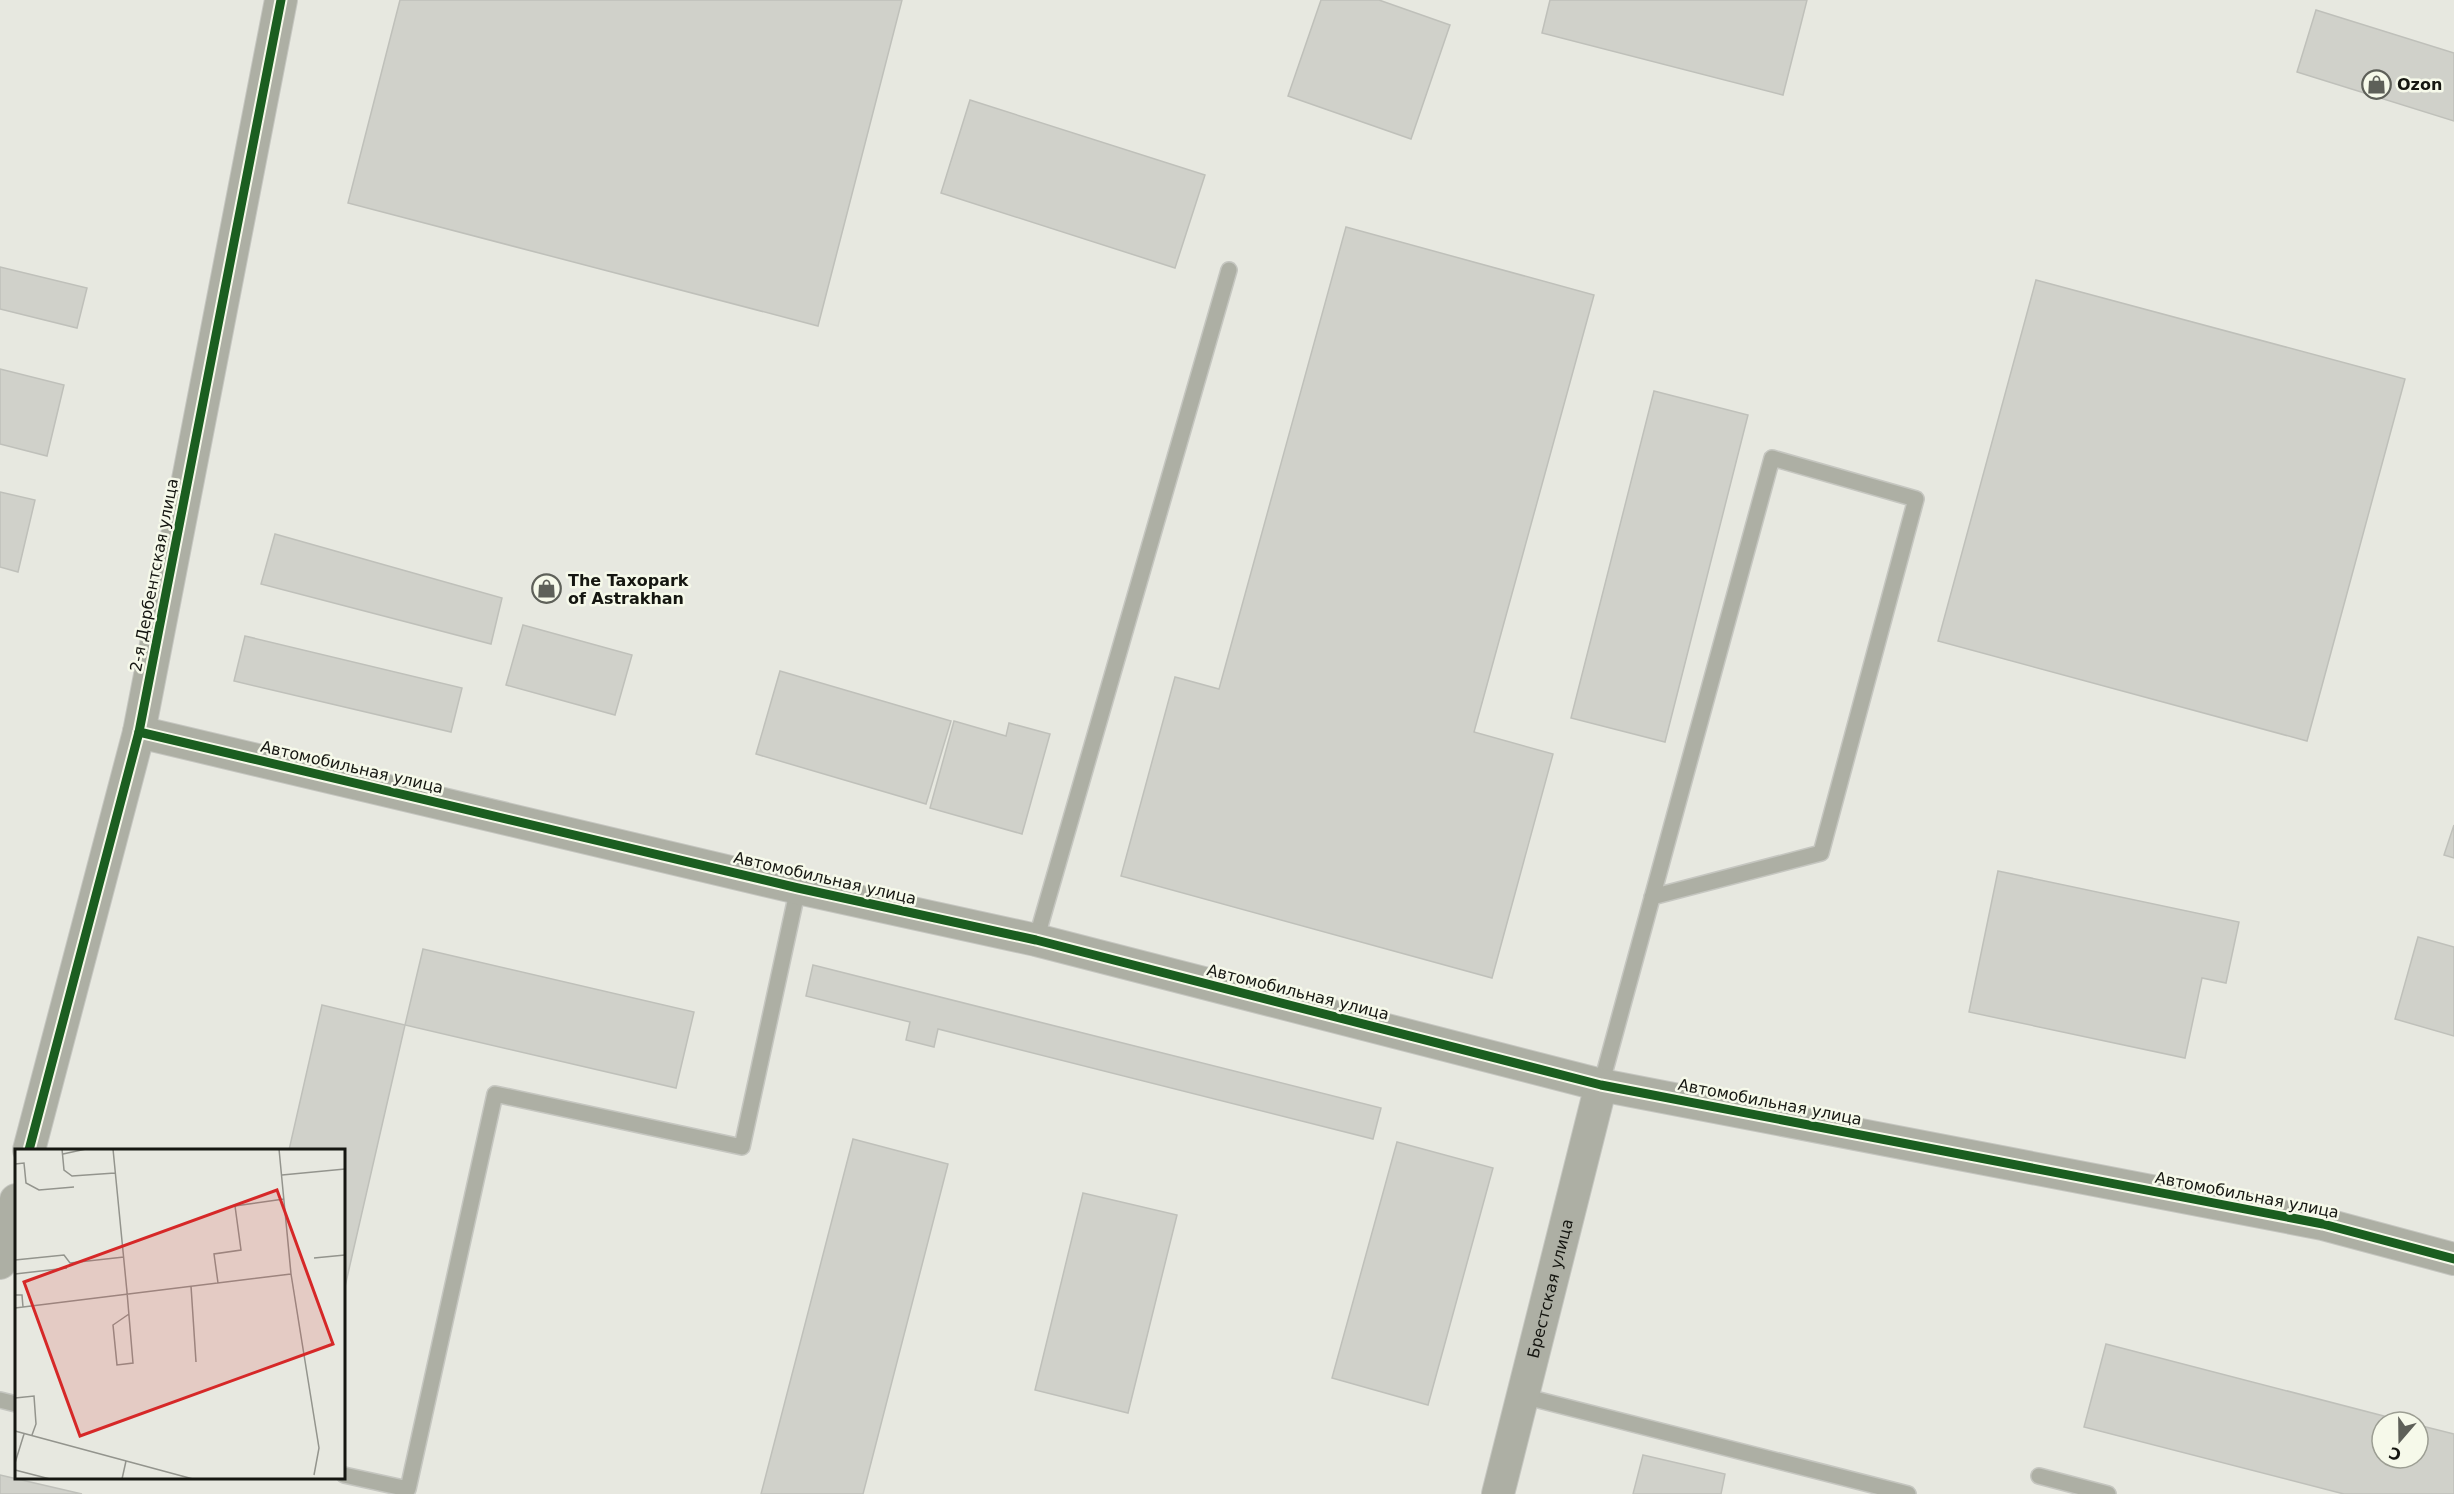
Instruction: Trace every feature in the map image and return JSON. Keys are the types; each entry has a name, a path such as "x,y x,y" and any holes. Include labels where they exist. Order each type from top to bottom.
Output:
{"street":[{"name":"2-я Дербентская улица","path":"30,1149 139,732 281,0"},
{"name":"Автомобильная улица","path":"139,732 798,888 1036,940 1601,1085 2323,1224 2454,1259"},
{"name":"Брестская улица","path":"1498,1494 1601,1085"},
{"path":"0,1263 15,1204"}],"lane":[{"path":"1036,940 1229,270"},
{"path":"1601,1085 1772,458 1916,499 1821,853 1653,897"},
{"path":"345,1475 408,1489 495,1094 742,1147 798,888"},
{"path":"1523,1396 1908,1494"},
{"path":"0,1400 15,1404"},
{"path":"2039,1476 2108,1494"}],"building":[{"path":"400,0 902,0 818,326 348,203"},
{"path":"1321,0 1379,0 1450,25 1411,139 1288,96"},
{"path":"1550,0 1807,0 1783,95 1542,33"},
{"path":"2316,10 2454,53 2454,121 2297,72"},
{"path":"970,100 1205,175 1175,268 941,193"},
{"path":"1346,227 1594,295 1474,732 1553,754 1492,978 1121,876 1175,677 1219,689"},
{"path":"0,267 87,288 77,328 0,309"},
{"path":"2036,280 2405,379 2307,741 1938,641"},
{"path":"0,369 64,385 47,456 0,444"},
{"path":"1654,391 1748,415 1665,742 1571,718"},
{"path":"0,492 35,500 18,572 0,567"},
{"path":"275,534 502,598 491,644 261,584"},
{"path":"523,625 632,655 615,715 506,685"},
{"path":"245,636 462,688 451,732 234,681"},
{"path":"780,671 951,721 926,804 756,754"},
{"path":"954,721 1006,736 1009,723 1050,734 1022,834 930,808"},
{"path":"2454,825 2454,858 2444,855"},
{"path":"1998,871 2239,922 2226,983 2202,978 2185,1058 1969,1012"},
{"path":"2418,937 2454,947 2454,1036 2395,1019"},
{"path":"423,949 694,1012 676,1088 405,1025"},
{"path":"813,965 1381,1108 1373,1139 938,1029 934,1047 906,1040 910,1022 806,996"},
{"path":"322,1005 405,1025 345,1287 345,1149 289,1149"},
{"path":"853,1139 948,1164 863,1494 761,1494"},
{"path":"1397,1142 1493,1168 1428,1405 1332,1378"},
{"path":"1083,1193 1177,1215 1128,1413 1035,1390"},
{"path":"2106,1344 2370,1412 2370,1470 2430,1470 2430,1428 2454,1434 2454,1494 2344,1494 2084,1427"},
{"path":"1643,1455 1725,1474 1721,1494 1633,1494"},
{"path":"0,1475 82,1494 0,1494"}],"cycle path":[{"path":"29,1149 139,732 281,0"},
{"path":"139,732 798,888 1036,940 1601,1085 2323,1224 2454,1259"}],"place":[{"name":"Ozon","path":"2376,84"},
{"name":"The Taxopark of Astrakhan","path":"547,589"}]}
